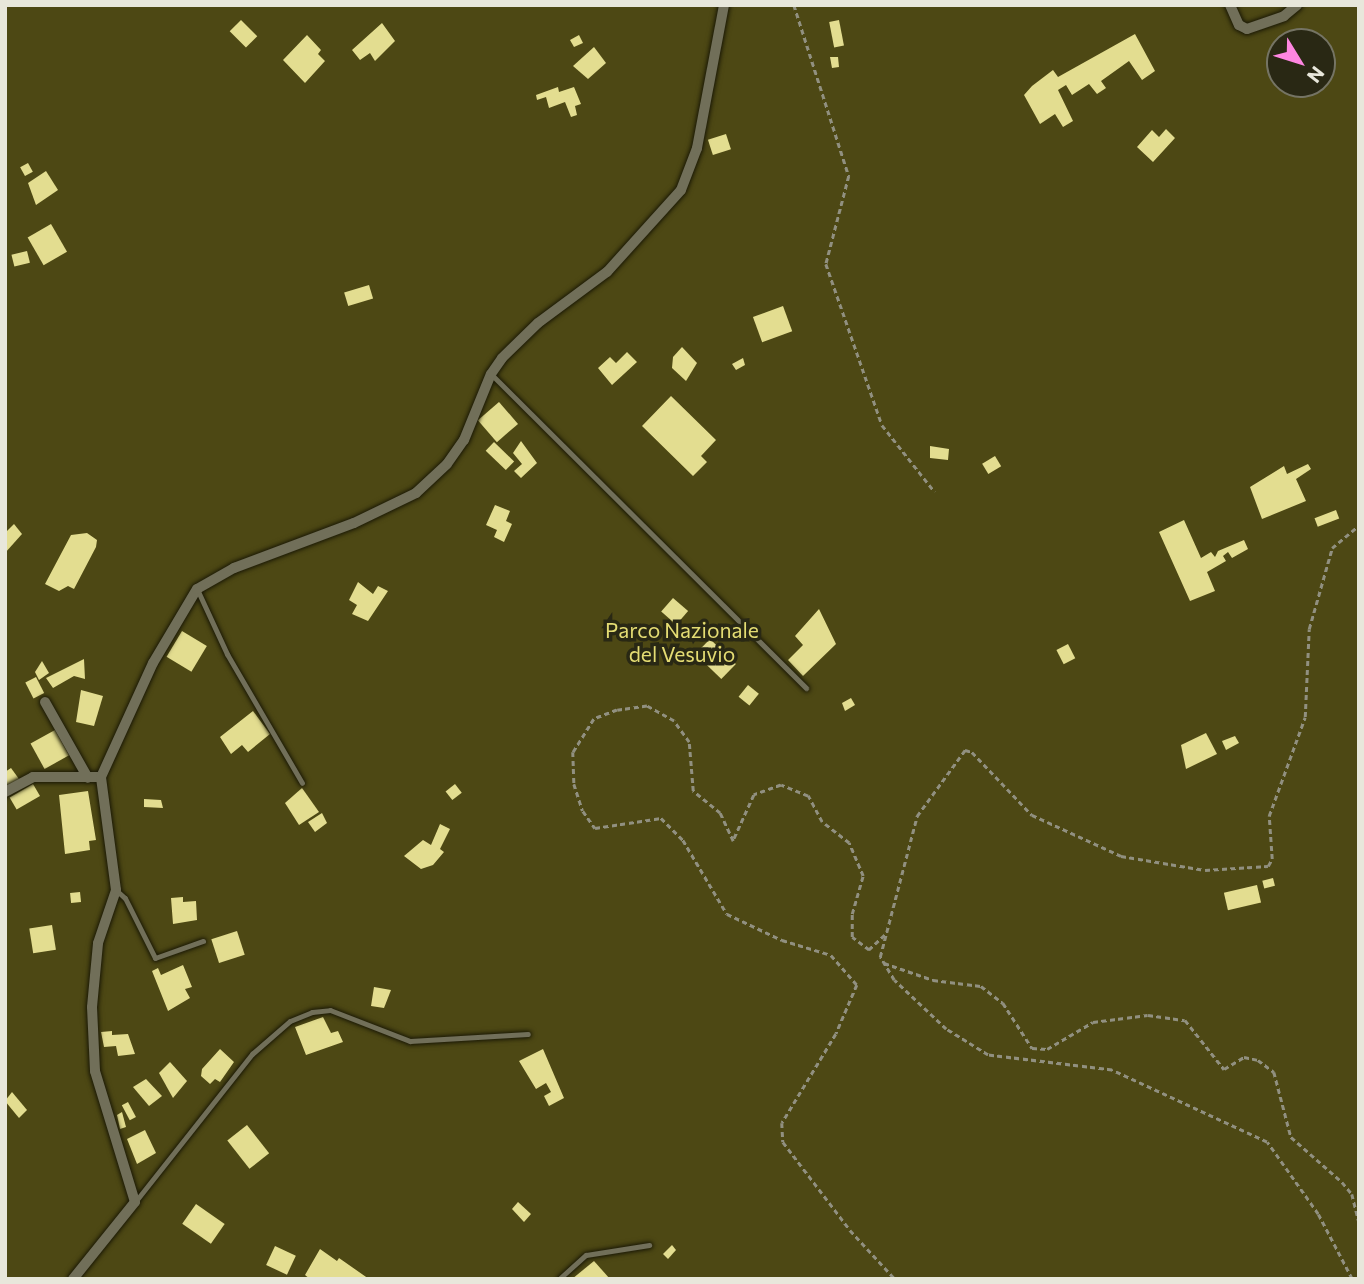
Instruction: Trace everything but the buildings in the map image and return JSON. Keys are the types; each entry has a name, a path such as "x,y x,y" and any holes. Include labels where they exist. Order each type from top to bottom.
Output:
{"street":[{"path":"73,1279 135,1202 95,1071 92,1007 98,943 116,890 101,777 153,663 197,589 234,568 354,523 416,493 464,440 491,374 538,323 607,272 681,190 698,148 724,5"},
{"path":"1230,5 1239,25 1247,29 1284,16 1297,5"},
{"path":"45,702 88,778"},
{"path":"5,792 33,777 101,777"}],"lane":[{"path":"491,374 806,688"},
{"path":"197,589 227,654 302,783"},
{"path":"116,890 125,898 155,958 203,941"},
{"path":"135,1202 252,1054 290,1021 312,1012 330,1010 410,1041 528,1034"},
{"path":"559,1279 586,1255 649,1245"}],"path":[{"path":"794,5 849,176 826,264 881,425 935,492"},
{"path":"1352,1279 1318,1214 1267,1142 1112,1070 988,1055 946,1029 894,980 880,957 916,816 965,750 972,752 1032,815 1121,856 1205,870 1268,866 1272,859 1269,816 1305,717 1309,629 1332,548 1359,525"},
{"path":"887,932 869,950 852,937 852,914 863,876 849,843 822,822 808,796 781,785 754,794 733,841 720,813 693,791 689,742 674,721 647,706 617,710 594,719 573,752 577,793 595,828 662,818 683,840 727,914 782,940 831,955 857,985 836,1034 782,1123 783,1142 850,1230 895,1279"},
{"path":"884,963 933,980 981,986 1003,1003 1032,1048 1047,1049 1093,1022 1148,1015 1185,1020 1224,1069 1244,1058 1258,1060 1274,1072 1291,1137 1342,1181 1352,1194 1359,1223"}],"green space":[{"name":"Parco Nazionale del Vesuvio","path":"5,5 1359,5 1359,1279 5,1279"}]}
